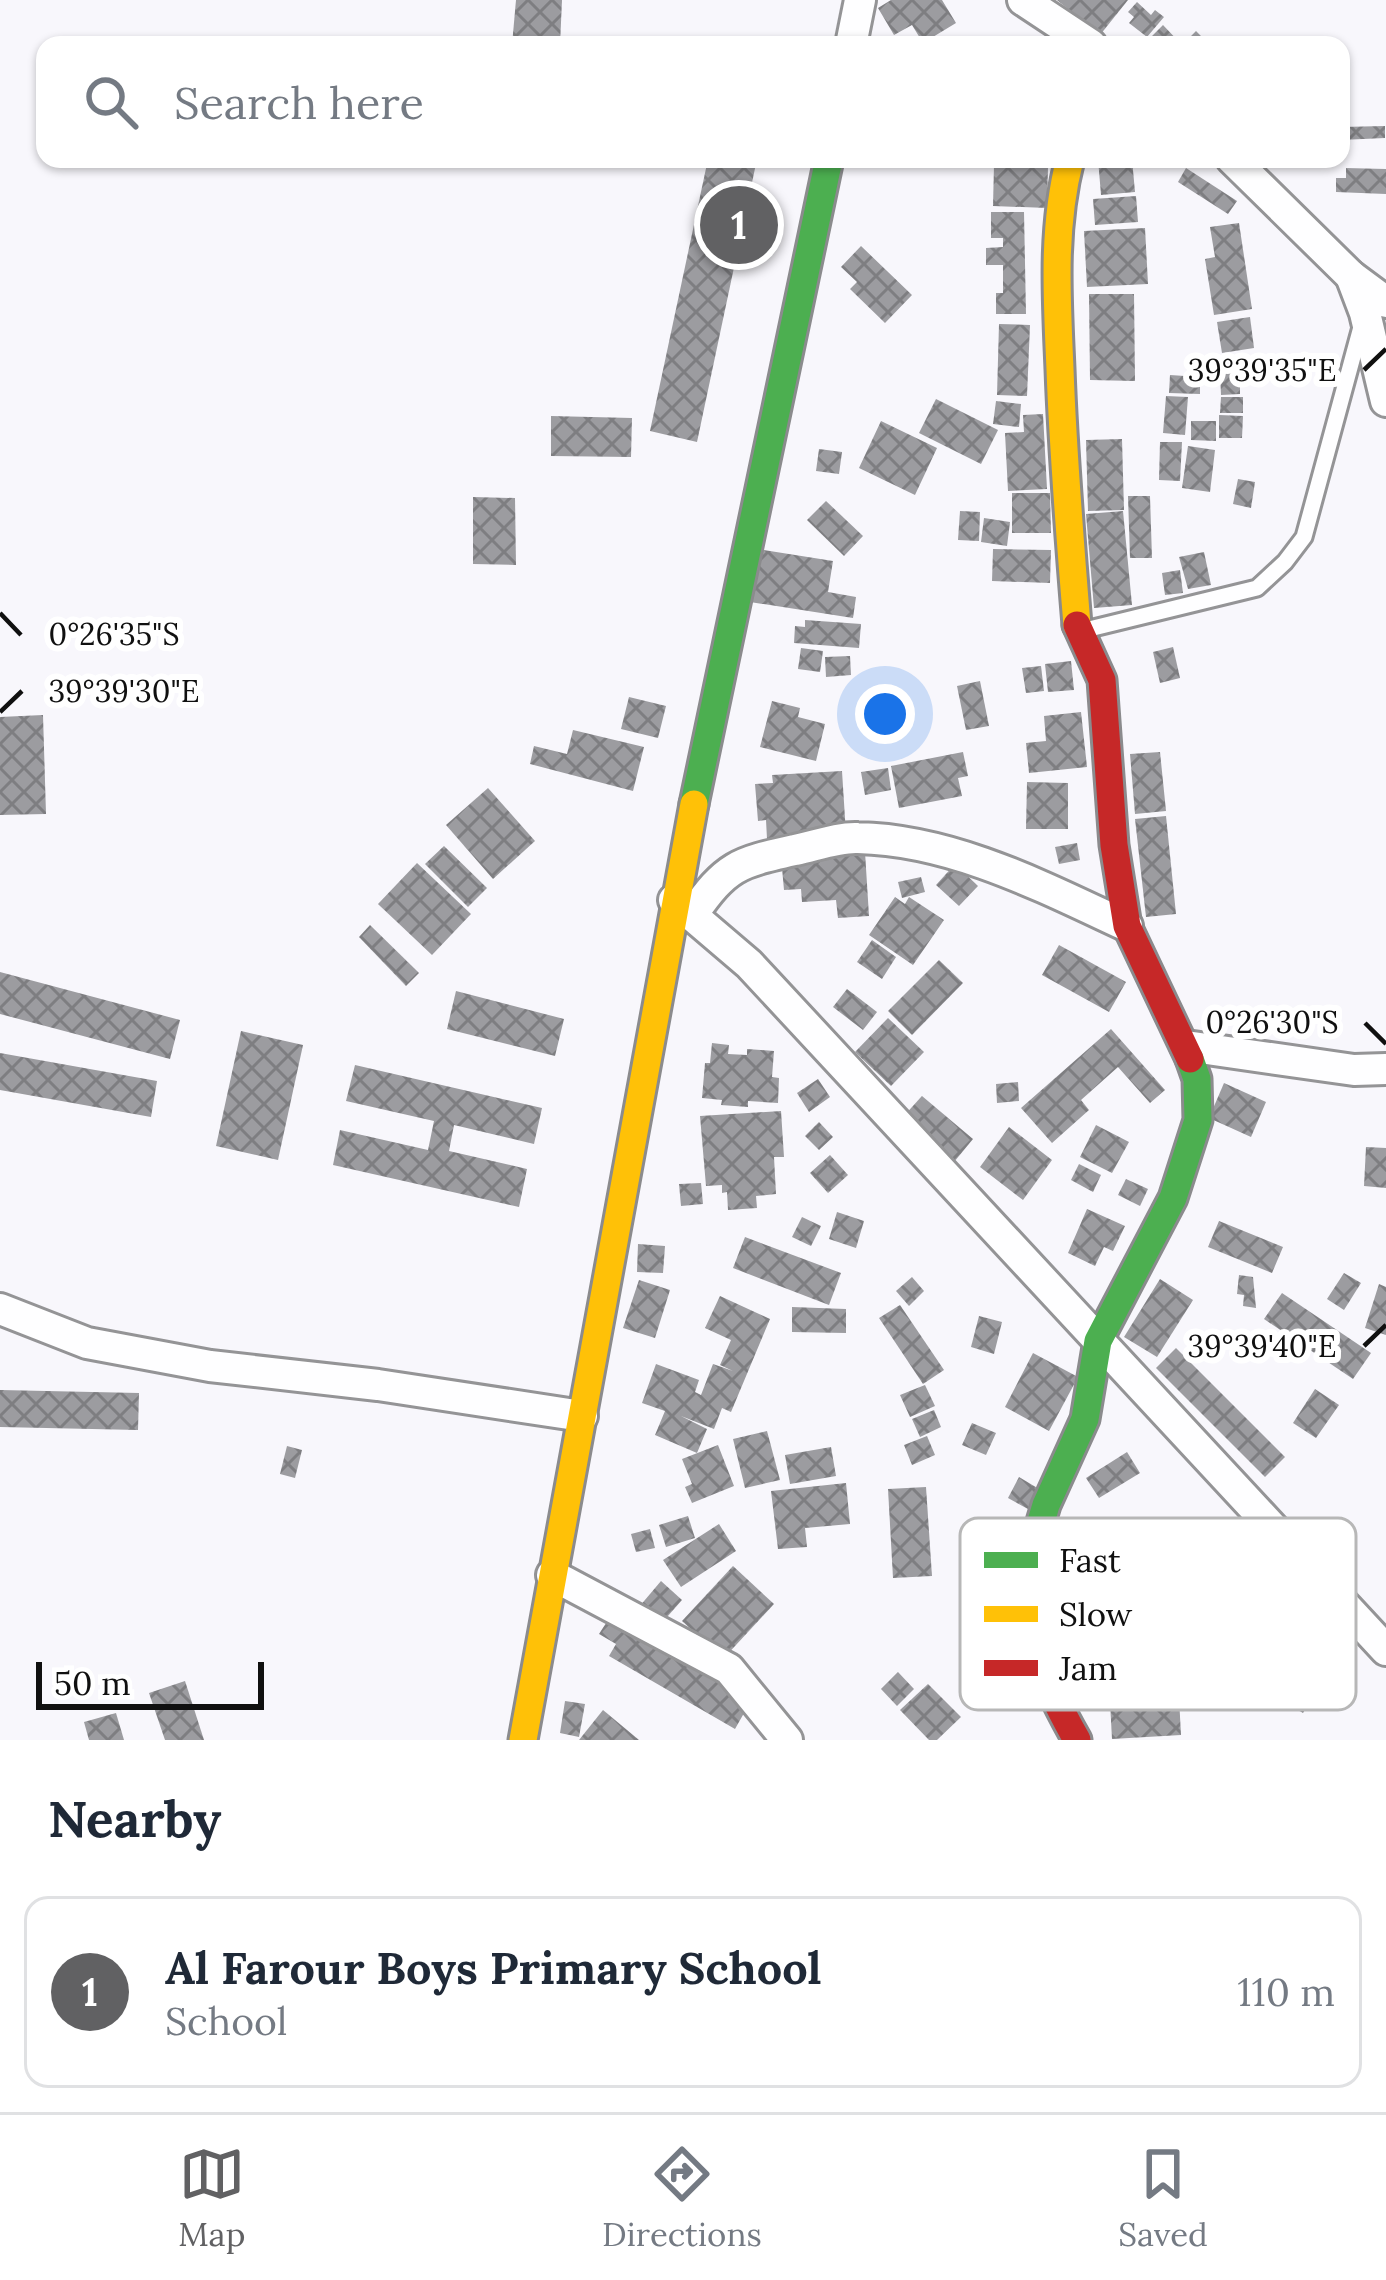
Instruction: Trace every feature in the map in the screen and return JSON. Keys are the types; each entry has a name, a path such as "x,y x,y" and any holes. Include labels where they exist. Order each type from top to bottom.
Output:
{"street":[{"path":"853,36 860,0"},
{"path":"1023,0 1077,36"},
{"path":"523,1740 582,1416 827,168"},
{"path":"1042,1518 1085,1419 1098,1341 1173,1198 1198,1120 1197,1079 1186,1046 1126,926 1114,845 1102,680 1078,632 1057,308 1058,205 1068,168"},
{"path":"1241,168 1351,276 1376,307 1386,401"},
{"path":"683,908 735,866 855,837 943,850 1025,879 1126,926"},
{"path":"683,908 749,964 1266,1518"},
{"path":"1186,1046 1354,1070 1386,1069"},
{"path":"0,1309 87,1343 169,1359 582,1416"},
{"path":"552,1575 729,1669 787,1740"},
{"path":"1356,1616 1386,1650"},
{"path":"1060,1710 1077,1740"}],"lane":[{"path":"1078,632 1257,587 1285,562 1304,537 1376,307"}],"building":[{"path":"516,0 562,0 560,36 513,36"},
{"path":"891,0 942,0 956,23 935,36 919,36 912,25 894,35 878,8"},
{"path":"1057,0 1128,0 1100,35"},
{"path":"1137,2 1151,15 1155,10 1164,17 1146,36 1129,23 1134,17 1128,12"},
{"path":"1163,25 1173,36 1152,36"},
{"path":"1385,126 1385,138 1350,140 1350,127"},
{"path":"706,168 755,168 697,442 650,431"},
{"path":"994,168 1048,168 1047,208 993,206"},
{"path":"1099,168 1133,168 1135,192 1101,195"},
{"path":"1186,168 1237,201 1228,214 1178,182"},
{"path":"1346,168 1386,169 1386,194 1336,192 1336,178 1346,178"},
{"path":"1136,196 1138,222 1095,225 1093,199"},
{"path":"991,212 1024,212 1026,314 996,314 996,293 1003,293 1003,265 986,265 986,248 1003,247 1003,238 991,238"},
{"path":"1239,223 1252,309 1214,315 1205,259 1215,257 1210,227"},
{"path":"1145,228 1148,284 1087,287 1084,231"},
{"path":"861,246 912,295 885,323 850,289 857,282 841,267"},
{"path":"1089,294 1134,294 1135,381 1090,380"},
{"path":"1250,317 1254,348 1222,353 1217,322"},
{"path":"999,324 1030,325 1027,396 997,395"},
{"path":"1240,371 1240,394 1221,395 1220,372"},
{"path":"1170,375 1200,377 1200,394 1169,393"},
{"path":"1166,396 1188,397 1185,435 1163,433"},
{"path":"1221,397 1243,397 1243,413 1220,413"},
{"path":"936,399 998,430 981,464 919,433"},
{"path":"996,401 1021,404 1019,427 993,424"},
{"path":"1043,414 1047,489 1008,491 1005,433 1024,432 1023,415"},
{"path":"1219,415 1243,416 1242,438 1219,438"},
{"path":"551,416 632,418 631,457 551,456"},
{"path":"881,421 937,448 915,495 859,468"},
{"path":"1191,421 1216,421 1216,441 1191,440"},
{"path":"1122,439 1124,510 1088,511 1086,440"},
{"path":"1160,442 1182,442 1180,481 1159,480"},
{"path":"1188,446 1215,450 1210,492 1182,488"},
{"path":"819,449 842,452 839,474 816,471"},
{"path":"1238,479 1255,482 1251,508 1233,504"},
{"path":"1012,493 1050,493 1051,533 1012,533"},
{"path":"1128,496 1150,496 1152,558 1130,558"},
{"path":"473,497 515,498 516,565 473,564"},
{"path":"826,501 863,536 844,556 807,520"},
{"path":"960,511 980,512 979,541 958,540"},
{"path":"1123,511 1132,605 1094,608 1086,514"},
{"path":"984,518 1010,522 1007,546 981,542"},
{"path":"758,549 833,561 828,592 856,597 853,618 750,602"},
{"path":"993,549 1051,550 1050,583 992,581"},
{"path":"1204,552 1211,585 1188,589 1179,557"},
{"path":"1180,570 1183,593 1165,595 1162,573"},
{"path":"805,620 861,624 859,648 794,643 795,626 805,627"},
{"path":"1173,647 1180,678 1160,683 1153,652"},
{"path":"801,648 823,651 820,672 798,669"},
{"path":"850,656 851,675 826,677 825,657"},
{"path":"1071,661 1074,690 1048,692 1045,664"},
{"path":"1041,666 1044,691 1026,693 1022,668"},
{"path":"980,681 989,726 966,730 957,686"},
{"path":"629,697 666,706 658,738 621,729"},
{"path":"772,701 800,708 798,717 825,724 816,761 760,747"},
{"path":"1081,712 1087,767 1029,773 1026,743 1046,741 1044,716"},
{"path":"43,715 46,814 0,815 0,717"},
{"path":"573,730 644,747 633,791 530,764 534,746 567,754"},
{"path":"963,752 968,776 958,778 962,796 899,808 891,766"},
{"path":"1160,752 1166,811 1135,814 1130,754"},
{"path":"888,768 891,790 865,795 861,772"},
{"path":"842,771 846,834 767,839 766,820 758,821 755,784 773,783 772,775"},
{"path":"1027,782 1068,783 1068,829 1026,829"},
{"path":"488,788 535,841 493,879 446,825"},
{"path":"1166,816 1176,914 1146,917 1135,819"},
{"path":"1077,843 1080,860 1059,864 1055,847"},
{"path":"444,846 487,888 468,907 425,864"},
{"path":"865,852 869,916 838,918 836,900 802,902 801,889 784,890 781,857"},
{"path":"417,863 471,914 432,955 378,904"},
{"path":"955,864 978,886 959,906 936,885"},
{"path":"921,877 925,892 902,898 898,882"},
{"path":"895,897 905,904 909,897 944,920 913,965 869,935"},
{"path":"370,925 419,973 406,986 359,937"},
{"path":"872,940 896,957 882,979 857,962"},
{"path":"1059,945 1126,982 1109,1012 1042,975"},
{"path":"939,960 963,983 912,1035 888,1011"},
{"path":"0,972 180,1020 170,1059 0,1014"},
{"path":"847,989 877,1012 863,1030 833,1007"},
{"path":"456,991 564,1019 555,1056 447,1029"},
{"path":"888,1018 924,1052 891,1086 855,1052"},
{"path":"1111,1029 1165,1090 1150,1103 1118,1067 1081,1100 1089,1110 1052,1143 1021,1108"},
{"path":"241,1031 303,1045 278,1160 216,1146"},
{"path":"712,1043 729,1045 728,1054 747,1055 747,1049 774,1051 772,1077 779,1078 778,1103 748,1101 748,1107 702,1098"},
{"path":"0,1053 157,1081 151,1117 0,1090"},
{"path":"355,1065 542,1108 534,1144 454,1125 449,1151 527,1169 519,1207 333,1165 340,1130 428,1150 434,1121 346,1101"},
{"path":"818,1079 830,1097 809,1112 797,1093"},
{"path":"1018,1082 1019,1101 997,1103 996,1084"},
{"path":"1224,1083 1266,1102 1251,1137 1209,1118"},
{"path":"922,1096 973,1139 954,1162 902,1118"},
{"path":"781,1111 784,1157 774,1157 776,1194 756,1196 757,1208 728,1210 722,1185 706,1186 700,1116"},
{"path":"819,1122 833,1137 819,1150 805,1136"},
{"path":"1096,1125 1129,1142 1112,1173 1080,1157"},
{"path":"1009,1127 1052,1160 1023,1200 980,1167"},
{"path":"1366,1147 1386,1148 1386,1188 1364,1186"},
{"path":"830,1155 848,1175 828,1193 810,1173"},
{"path":"1079,1164 1101,1175 1093,1192 1071,1180"},
{"path":"1126,1179 1148,1189 1140,1206 1118,1195"},
{"path":"701,1183 703,1204 681,1206 679,1184"},
{"path":"1087,1209 1125,1226 1113,1251 1104,1247 1095,1266 1068,1253"},
{"path":"837,1212 864,1221 856,1248 829,1239"},
{"path":"802,1217 821,1226 811,1246 792,1237"},
{"path":"1219,1221 1283,1247 1272,1273 1208,1247"},
{"path":"745,1237 841,1273 829,1305 733,1268"},
{"path":"638,1244 665,1246 663,1273 637,1272"},
{"path":"1344,1273 1361,1283 1344,1310 1327,1299"},
{"path":"1239,1275 1253,1277 1256,1308 1243,1306 1244,1295 1237,1294"},
{"path":"912,1277 924,1291 909,1306 896,1291"},
{"path":"1160,1279 1193,1300 1157,1357 1124,1337"},
{"path":"639,1280 670,1290 655,1338 623,1328"},
{"path":"1379,1284 1386,1287 1386,1335 1365,1328"},
{"path":"1282,1293 1371,1353 1353,1379 1264,1319"},
{"path":"720,1296 770,1319 731,1412 722,1408 714,1429 681,1416 707,1429 697,1453 655,1435 665,1411 642,1403 656,1364 699,1380 695,1392 701,1395 713,1364 733,1371 720,1365 731,1340 705,1328"},
{"path":"900,1305 944,1370 923,1384 879,1318"},
{"path":"792,1307 846,1309 846,1333 792,1332"},
{"path":"979,1316 1002,1322 994,1354 971,1347"},
{"path":"1176,1348 1285,1457 1265,1477 1156,1368"},
{"path":"1033,1353 1078,1377 1049,1431 1005,1407"},
{"path":"925,1385 935,1406 910,1417 900,1395"},
{"path":"1315,1389 1339,1405 1316,1438 1293,1423"},
{"path":"0,1390 139,1393 138,1430 0,1427"},
{"path":"934,1410 941,1427 920,1437 912,1419"},
{"path":"972,1423 996,1433 986,1455 962,1445"},
{"path":"767,1431 780,1480 745,1488 733,1439"},
{"path":"927,1436 935,1455 912,1465 904,1445"},
{"path":"718,1445 734,1486 692,1503 685,1487 692,1484 682,1459"},
{"path":"287,1446 302,1450 295,1478 280,1474"},
{"path":"831,1447 836,1476 790,1484 785,1455"},
{"path":"1127,1452 1140,1473 1099,1498 1086,1478"},
{"path":"1019,1477 1039,1489 1028,1509 1008,1498"},
{"path":"846,1483 850,1524 805,1528 807,1547 778,1549 771,1491"},
{"path":"926,1487 932,1576 893,1578 888,1489"},
{"path":"688,1516 695,1538 666,1547 659,1525"},
{"path":"719,1524 736,1551 681,1587 663,1560"},
{"path":"650,1529 655,1548 636,1552 631,1534"},
{"path":"733,1566 774,1604 723,1659 682,1621"},
{"path":"661,1581 682,1600 660,1625 639,1607"},
{"path":"610,1617 752,1699 735,1729 609,1656 616,1644 599,1634"},
{"path":"898,1672 914,1689 897,1706 881,1689"},
{"path":"185,1681 204,1740 165,1740 149,1693"},
{"path":"928,1684 961,1717 937,1740 929,1740 900,1710"},
{"path":"565,1701 585,1704 579,1737 560,1733"},
{"path":"603,1710 639,1740 579,1740"},
{"path":"1110,1710 1180,1710 1181,1735 1112,1739"},
{"path":"116,1713 124,1740 89,1740 84,1722"}],"traffic: fast":[{"path":"694,804 827,168"},
{"path":"1042,1518 1085,1419 1098,1341 1173,1198 1198,1120 1197,1079 1190,1059"}],"traffic: slow":[{"path":"1068,168 1060,211 1057,290 1077,625"},
{"path":"523,1740 694,804"}],"traffic: jam":[{"path":"1077,625 1102,680 1114,845 1127,926 1190,1059"},
{"path":"1061,1710 1077,1740"}],"place":[{"name":"Al Farour Boys Primary School","path":"739,225"}]}
